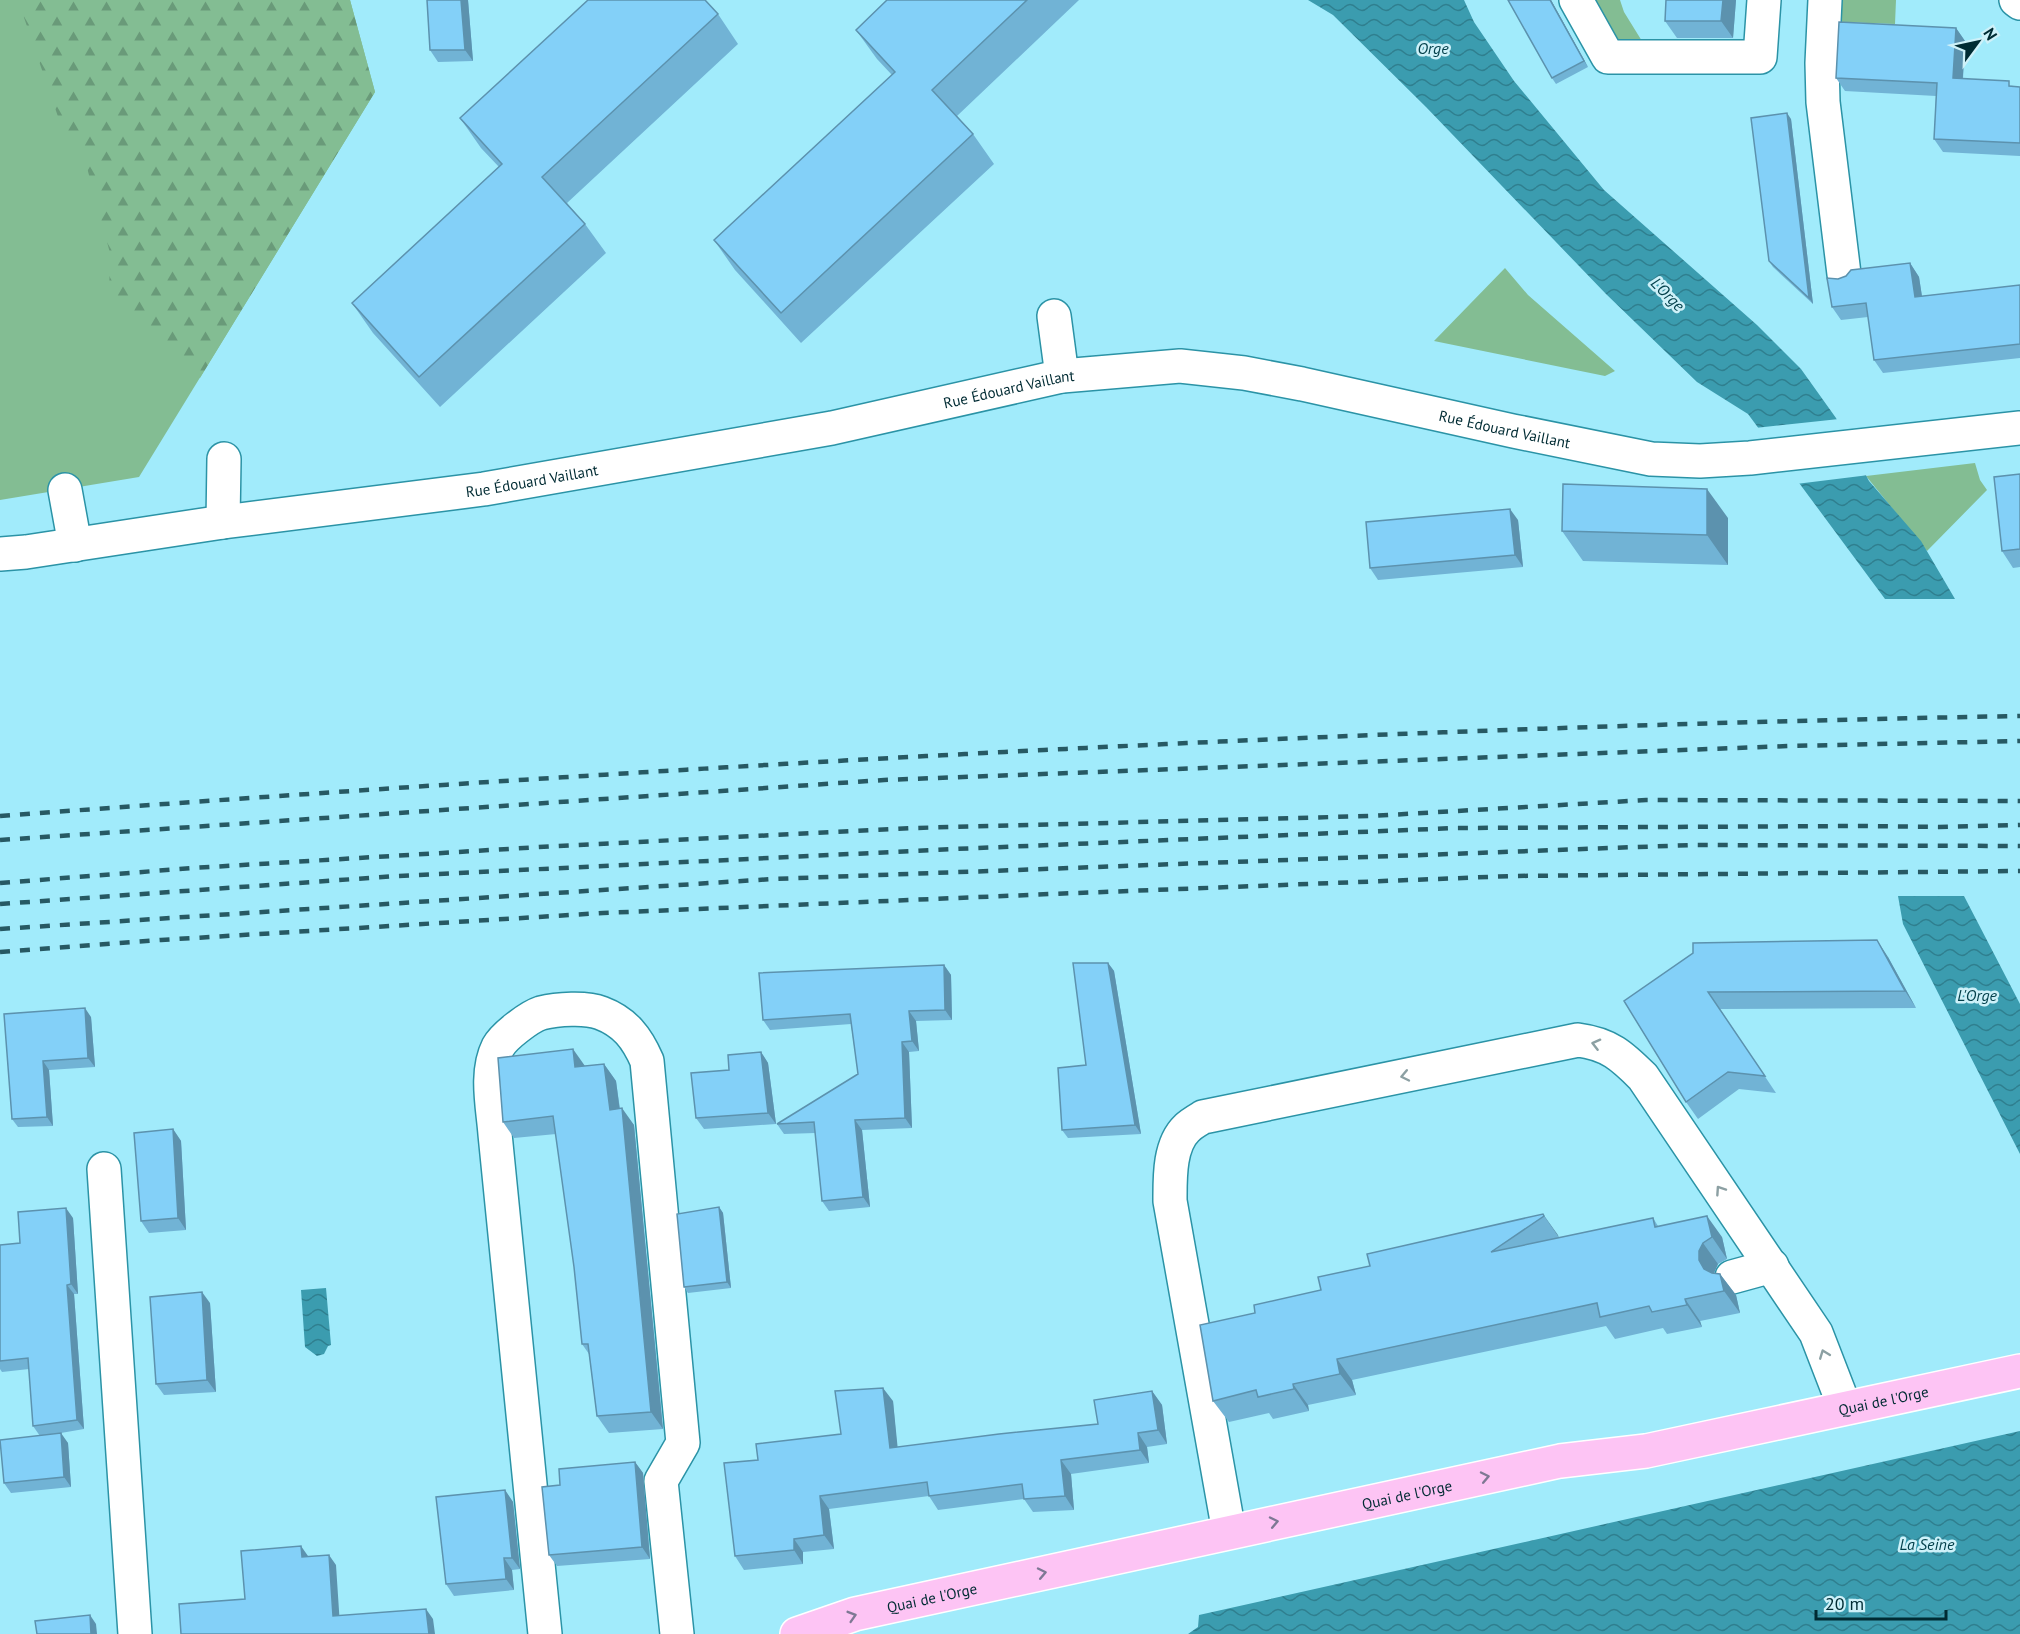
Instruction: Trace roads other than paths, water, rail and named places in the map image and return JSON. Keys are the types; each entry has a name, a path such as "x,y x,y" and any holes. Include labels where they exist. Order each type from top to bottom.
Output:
{"main road":[{"name":"Quai de l'Orge","path":"797,1634 855,1614 1229,1532 1560,1461 1646,1451 2020,1371"}],"street":[{"path":"1576,0 1608,57 1665,58 1760,57 1764,0"},
{"path":"1825,0 1823,102 1844,274"},
{"path":"2016,0 2020,3"},
{"path":"1054,316 1062,376"},
{"name":"Rue Édouard Vaillant","path":"0,554 223,522 484,489 832,428 1062,376 1180,366 1244,373 1651,459 1700,461 1750,458 2020,428"},
{"path":"223,522 224,459"},
{"path":"65,490 75,545"},
{"path":"545,1634 495,1134 491,1088 492,1067 498,1046 526,1021 540,1013 590,1009 603,1013 625,1027 638,1040 647,1061 683,1443 661,1481 677,1634"},
{"path":"1229,1532 1170,1201 1170,1172 1177,1143 1186,1128 1203,1117 1578,1040 1606,1046 1623,1057 1643,1077 1816,1333 1845,1408"},
{"path":"104,1169 135,1634"},
{"path":"1732,1277 1772,1266"}],"water":[{"name":"Orge","path":"1308,0 1464,0 1474,22 1514,81 1604,190 1757,325 1801,369 1836,418 1869,481 1921,541 1955,599 1885,599 1748,414 1697,382 1606,294 1426,107 1333,15"},
{"name":"L'Orge","path":"1898,896 1964,896 2020,1004 2020,1154 1903,924"},
{"path":"326,1288 331,1345 324,1354 317,1356 305,1347 301,1290"},
{"name":"La Seine","path":"2020,1431 2020,1634 1188,1634 1198,1627 1199,1615"}],"railway":[{"path":"0,816 504,781 1009,752 1515,730 2020,716"},
{"path":"0,840 884,780 1789,746 2020,741"},
{"path":"0,883 193,868 557,846 914,828 1371,816 1646,800 2020,801"},
{"path":"0,904 397,876 1456,828 2020,825"},
{"path":"0,929 772,879 1692,845 2020,846"},
{"path":"0,952 603,913 1051,894 1513,876 2020,871"}]}
